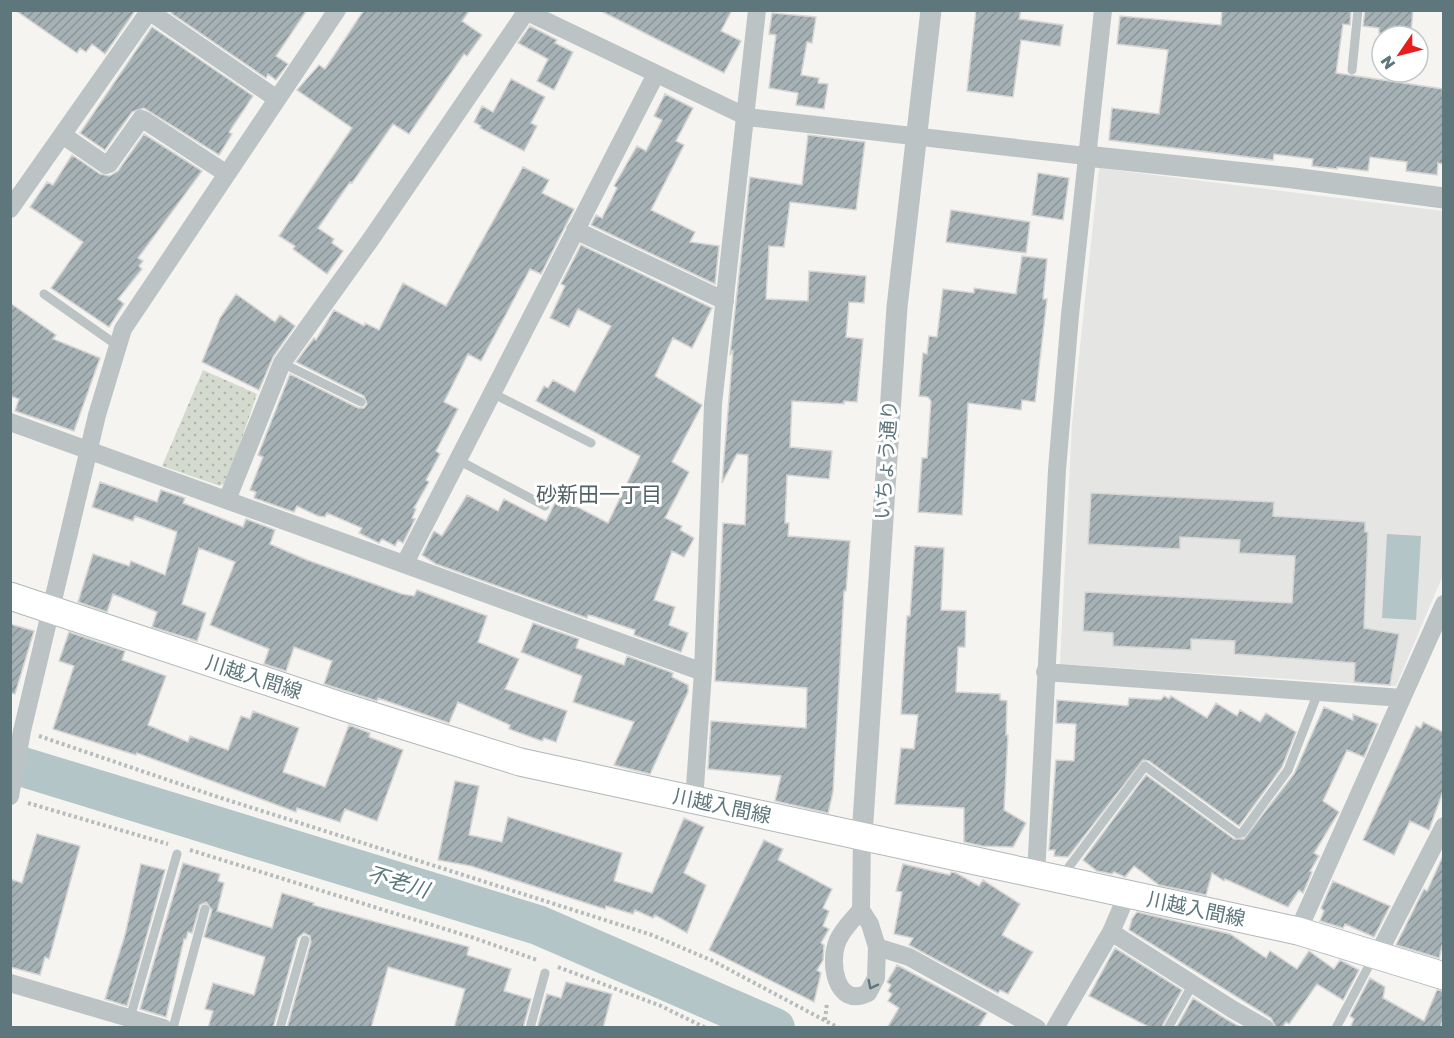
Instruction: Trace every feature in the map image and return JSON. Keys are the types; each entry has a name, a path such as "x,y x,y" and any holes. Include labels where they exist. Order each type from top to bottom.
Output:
{"main road":[{"name":"川越入間線","path":"10,596 344,707 520,762 1298,931 1377,953 1443,976"}],"street":[{"path":"14,798 52,610 89,451 123,329 337,10"},
{"path":"694,801 703,672 713,404 758,10"},
{"name":"いちょう通り","path":"861,910 837,941 835,972 837,983 842,991 853,996 868,993 876,978 877,947 870,924 861,910 862,836 897,307 931,10"},
{"path":"1047,878 1045,672 1058,470 1086,156 1102,10"},
{"path":"10,209 64,136 150,11 277,99"},
{"path":"227,500 282,363 371,239 525,11 747,117 1293,178 1443,198"},
{"path":"405,563 656,74"},
{"path":"64,136 106,165 141,119 227,174"},
{"path":"575,230 725,300"},
{"path":"10,422 703,672"},
{"path":"1298,931 1443,604"},
{"path":"1045,672 1319,690 1402,698"},
{"path":"1377,953 1443,826"},
{"path":"1055,1028 1111,932 1127,895"},
{"path":"1111,932 1265,1028"},
{"path":"877,947 909,957 1037,1028"},
{"path":"10,983 163,1028"}],"lane":[{"path":"1352,70 1358,10"},
{"path":"44,294 118,346"},
{"path":"282,363 361,402"},
{"path":"492,393 591,443"},
{"path":"458,460 546,506"},
{"path":"1047,878 1145,766 1238,834 1242,833 1288,770 1319,690"},
{"path":"130,1018 181,852"},
{"path":"173,1028 205,909"},
{"path":"280,1028 305,939"},
{"path":"1336,1028 1377,953"},
{"path":"530,1028 545,973"},
{"path":"1167,1028 1193,984"}],"path":[{"path":"27,735 652,935 713,961 838,1028"},
{"path":"14,798 169,844"},
{"path":"181,852 471,937 543,962"},
{"path":"553,965 661,1006 706,1028"}],"shaded area":[{"path":"1099,168 1443,211 1443,575 1396,686 1060,664 1072,423"},
{"path":"203,370 257,394 227,482 220,486 162,466"},
{"path":"1387,534 1421,536 1416,620 1382,618"}],"building":[{"path":"15,10 135,11 105,54 92,44 86,52 80,48 77,53"},
{"path":"173,10 307,10 276,56 288,64 276,80 268,74 266,78 171,13"},
{"path":"364,10 470,10 462,21 482,35 467,56 464,54 409,134 393,124 318,228 334,239 332,243 343,251 327,274 293,249 295,246 279,236 352,128 297,90 319,65 325,69"},
{"path":"599,10 732,10 721,31 741,41 724,73"},
{"path":"976,10 1021,10 1019,19 1063,25 1060,46 1021,40 1013,97 967,91"},
{"path":"1222,10 1351,10 1350,25 1343,24 1336,73 1370,78 1370,84 1410,84 1443,89 1443,164 1438,163 1437,175 1406,171 1407,162 1370,157 1368,171 1337,167 1337,169 1312,166 1313,159 1274,154 1273,160 1109,140 1112,108 1159,114 1168,50 1117,44 1120,16 1221,25"},
{"path":"1365,10 1413,10 1412,24 1363,26"},
{"path":"772,13 816,17 812,43 807,42 801,75 819,78 818,83 828,84 824,109 796,105 798,93 769,88 776,35 769,34"},
{"path":"530,26 557,40 555,43 573,52 554,90 537,81 548,59 518,43"},
{"path":"152,27 253,96 229,132 232,134 219,155 144,108 132,112 105,150 80,133"},
{"path":"511,79 545,97 531,123 537,126 524,151 480,128 481,126 474,122 482,106 493,112"},
{"path":"665,94 693,108 676,141 684,145 651,210 695,232 690,242 719,246 715,284 591,225 596,215 602,218 617,188 614,186 637,146 646,151 662,120 654,116"},
{"path":"144,134 202,171 138,258 143,261 139,266 142,269 118,299 124,304 109,327 51,288 83,242 30,207 47,182 53,185 72,155 100,174 110,176 118,171"},
{"path":"808,135 865,142 856,210 790,202 784,247 769,246 766,299 808,301 809,271 866,276 864,303 849,302 846,337 863,339 857,402 844,401 844,404 792,401 790,447 832,451 829,479 787,475 785,523 789,523 788,536 850,541 846,591 844,591 833,792 828,813 775,801 781,776 708,769 711,721 806,728 807,688 715,681 723,523 745,525 748,455 737,454 722,483 733,350 730,355 750,177 802,185"},
{"path":"523,167 549,180 542,193 574,209 541,274 530,269 481,361 468,354 444,402 458,409 436,451 440,454 426,480 429,482 414,508 416,509 412,518 415,519 403,543 398,540 395,546 382,539 379,543 359,533 362,528 327,513 325,517 318,516 297,506 294,512 254,498 256,492 250,490 263,457 258,455 290,374 358,408 364,408 367,404 364,396 296,362 314,338 316,340 334,310 364,326 365,323 379,330 403,283 446,306"},
{"path":"1038,173 1069,178 1063,220 1032,215"},
{"path":"951,210 1030,222 1026,253 946,242"},
{"path":"581,245 712,308 692,348 673,338 655,376 702,405 672,462 689,472 665,518 682,526 680,530 694,538 684,557 672,551 654,600 675,607 669,625 688,633 681,652 634,635 635,630 593,616 588,615 587,618 436,564 422,555 434,531 442,536 467,495 498,511 504,499 546,521 558,497 608,523 640,456 536,401 544,386 548,388 553,380 575,392 611,326 578,309 569,327 550,318 565,286 561,284"},
{"path":"1022,256 1047,259 1043,299 1047,299 1035,402 1022,400 1021,410 968,403 962,515 918,512 922,458 927,458 931,401 928,397 919,396 923,353 927,354 929,336 937,337 943,289 974,293 974,288 1016,294"},
{"path":"236,294 275,322 280,315 295,326 273,357 259,390 202,362 220,318"},
{"path":"10,303 56,335 53,339 100,358 74,431 15,411 19,399 10,396"},
{"path":"100,482 157,502 161,490 185,498 183,503 243,527 246,519 275,530 270,544 307,560 402,594 414,596 417,590 487,616 478,642 519,659 505,689 567,711 556,742 544,738 542,741 509,729 510,725 458,702 449,723 378,698 377,701 324,684 332,661 294,647 286,671 264,664 269,649 210,625 235,562 199,548 182,604 206,613 197,641 152,627 157,612 113,594 107,612 78,602 93,554 129,566 131,561 165,575 177,532 135,516 133,521 92,507"},
{"path":"1091,493 1274,502 1273,516 1365,522 1365,532 1368,532 1364,628 1399,634 1390,685 1354,682 1355,663 1234,654 1235,641 1191,639 1191,650 1113,646 1113,633 1083,631 1085,592 1292,603 1295,556 1239,553 1240,540 1180,537 1180,549 1088,544"},
{"path":"915,546 944,548 941,610 966,611 965,647 958,647 956,692 1000,694 1000,700 1007,701 1006,735 1008,735 1004,810 1026,823 1013,847 982,846 964,842 964,808 895,804 901,748 914,749 918,715 901,714 907,616 910,616"},
{"path":"533,623 579,639 576,648 624,665 627,656 673,673 672,677 688,685 688,692 650,774 614,765 634,722 573,702 582,676 521,652"},
{"path":"10,624 34,631 15,694 10,693"},
{"path":"69,632 125,651 122,660 166,676 148,725 188,742 190,736 228,750 241,716 250,719 253,711 299,728 283,772 325,787 349,725 370,733 369,737 403,750 377,821 345,809 340,822 297,808 296,812 137,753 136,755 53,729 74,666 59,661"},
{"path":"1164,696 1169,699 1171,696 1207,718 1216,703 1237,716 1240,710 1260,722 1266,713 1296,732 1282,767 1239,826 1149,761 1143,760 1068,857 1054,856 1055,850 1049,850 1056,760 1074,761 1076,724 1056,723 1057,700 1128,706 1129,698 1161,700"},
{"path":"1324,707 1353,720 1353,714 1378,724 1364,757 1347,750 1323,801 1339,812 1314,853 1319,856 1310,871 1312,872 1303,893 1299,890 1288,907 1225,879 1224,881 1212,873 1206,895 1159,885 1134,866 1125,877 1114,872 1112,874 1097,871 1083,860 1146,775 1234,839 1244,839 1294,774"},
{"path":"1423,722 1443,732 1443,791 1429,830 1410,821 1394,855 1363,840 1416,726 1421,728"},
{"path":"455,781 479,786 469,835 502,842 508,817 622,853 614,881 652,893 684,818 704,827 684,873 706,885 687,933 655,915 653,918 635,910 633,914 606,906 605,909 471,866 438,860"},
{"path":"37,834 80,846 49,959 45,957 40,975 10,967 10,879 22,883"},
{"path":"764,840 783,849 778,860 832,889 823,908 829,911 823,926 829,929 821,943 824,945 823,960 817,970 821,973 814,1002 709,950"},
{"path":"1443,856 1443,943 1439,958 1396,945 1424,889 1427,891"},
{"path":"183,863 220,874 218,881 224,883 217,911 272,928 282,893 314,903 313,905 469,947 467,955 511,969 504,991 531,999 523,1028 454,1028 465,989 388,967 371,1028 287,1028 311,942 310,936 304,933 298,938 273,1028 208,1028 213,1011 205,1009 213,983 254,995 265,957 204,937 212,910 206,902 200,905 192,933 188,932 184,939 166,1017 140,1009"},
{"path":"141,864 165,870 127,1006 105,999 125,935"},
{"path":"903,864 950,875 951,872 956,873 979,886 983,880 1020,904 1002,935 1033,952 1008,994 1000,990 998,993 909,945 913,938 894,934 902,892 896,891"},
{"path":"1333,881 1390,906 1374,937 1345,924 1343,928 1320,921 1324,911 1321,908"},
{"path":"1137,912 1230,934 1266,958 1270,951 1297,969 1309,951 1334,969 1340,960 1359,970 1343,1000 1317,984 1289,1024 1286,1022 1282,1028 1276,1028 1271,1018 1129,930"},
{"path":"1115,948 1182,990 1161,1028 1151,1028 1089,996"},
{"path":"897,965 987,1013 978,1028 887,1028 899,1008 888,1001 892,994 888,991 891,985 887,982"},
{"path":"1370,978 1385,987 1383,998 1424,1021 1437,990 1443,991 1443,1020 1440,1028 1350,1028 1354,1019 1350,1016"},
{"path":"566,982 612,994 603,1028 537,1028 547,994 561,998"},
{"path":"1193,998 1226,1019 1242,1028 1176,1028"}],"waterway":[{"name":"不老川","path":"10,763 538,925 775,1028"}],"district":[{"name":"砂新田一丁目","path":"599,495"}]}
